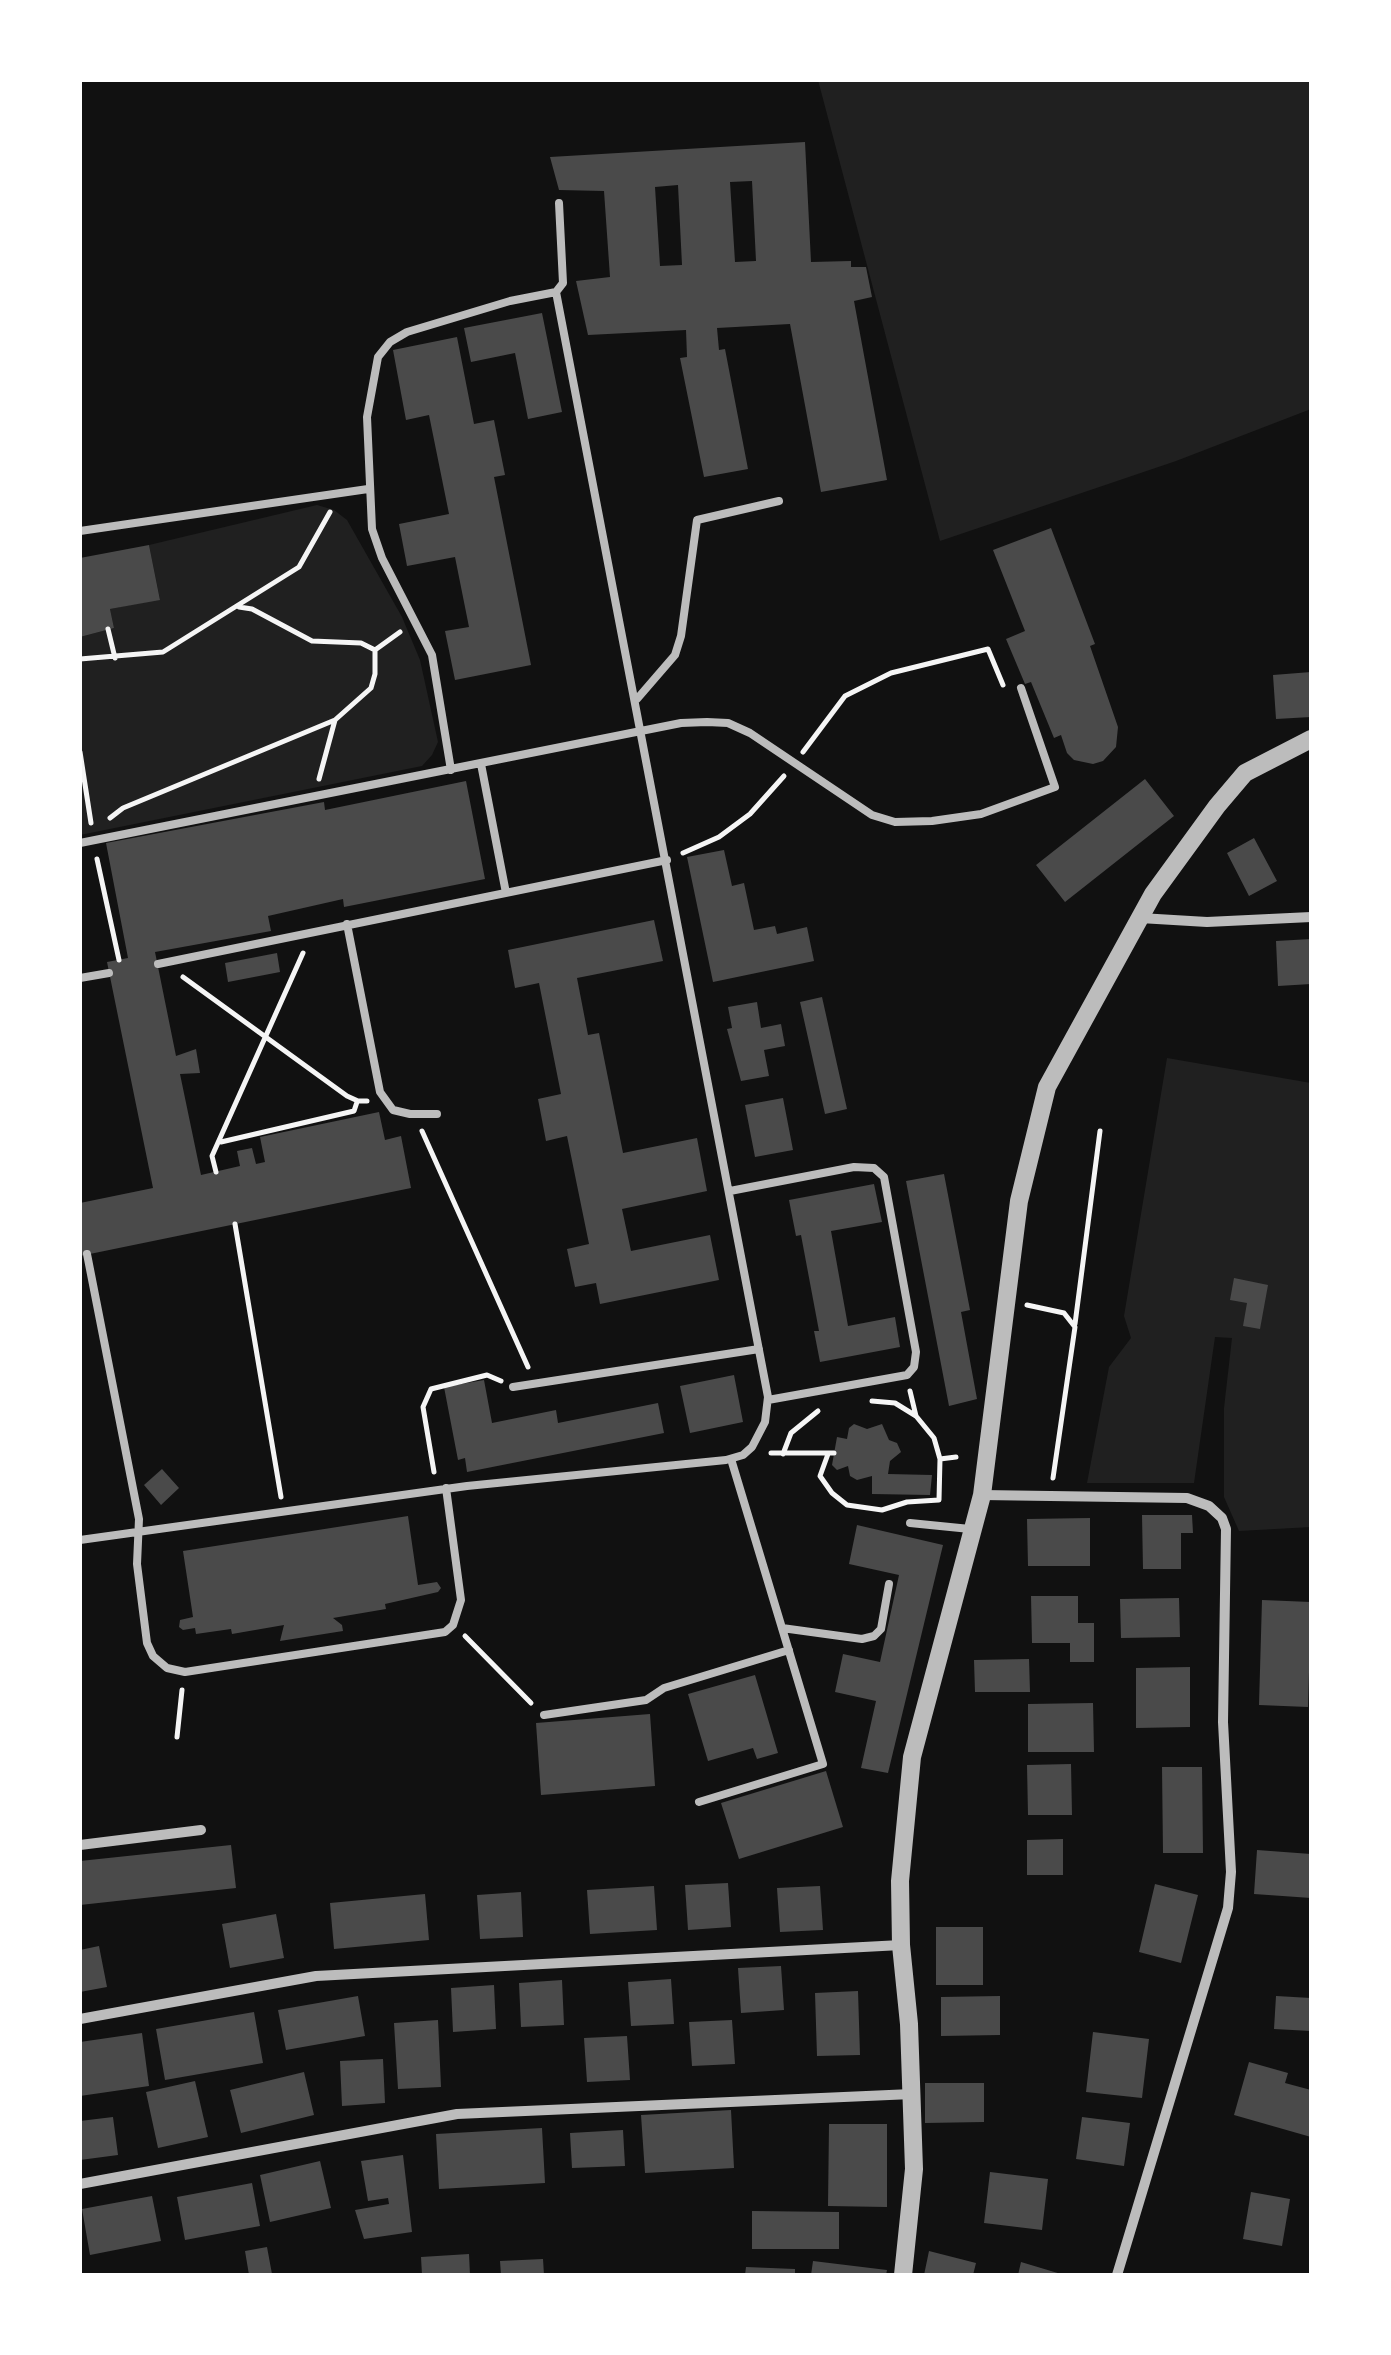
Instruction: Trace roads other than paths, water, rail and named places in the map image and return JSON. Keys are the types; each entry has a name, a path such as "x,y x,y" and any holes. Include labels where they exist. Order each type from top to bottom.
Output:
{"street":[{"path":"903,2275 914,2168 910,2024 900,1945 900,1881 912,1757 982,1495 1019,1201 1047,1087 1163,879 1245,772 1311,739"},
{"path":"1140,918 1206,922 1311,917"},
{"path":"982,1495 1186,1498 1209,1506 1222,1518 1226,1529 1223,1722 1232,1872 1228,1908 1118,2275"},
{"path":"80,1845 201,1830"},
{"path":"80,2020 316,1976 900,1945"},
{"path":"80,2184 457,2114 912,2094"}],"lane":[{"path":"451,770 432,654 382,558 372,529 367,417 378,357 390,342 408,332 556,292 563,283 559,203"},
{"path":"80,1540 441,1489 731,1458 752,1447 765,1422 768,1400 730,1191 556,292"},
{"path":"80,531 368,490"},
{"path":"636,699 675,654 681,636 697,520 780,502"},
{"path":"80,843 681,723 728,723 750,733 844,800 895,822 932,822 981,814 1056,787 1021,688"},
{"path":"481,764 506,892"},
{"path":"161,963 667,860"},
{"path":"347,924 380,1092 393,1110 436,1114"},
{"path":"80,978 110,973"},
{"path":"730,1191 854,1167 874,1168 884,1178 916,1352 914,1368 906,1375 768,1400"},
{"path":"87,1254 139,1520 137,1564 147,1643 153,1656 167,1668 184,1672 445,1632 454,1626 461,1600 441,1489"},
{"path":"514,1387 759,1349"},
{"path":"699,1802 823,1764 731,1458"},
{"path":"910,1522 972,1530"},
{"path":"782,1628 862,1640 874,1636 880,1629 889,1584"},
{"path":"544,1715 646,1700 664,1688 788,1650"}]}
